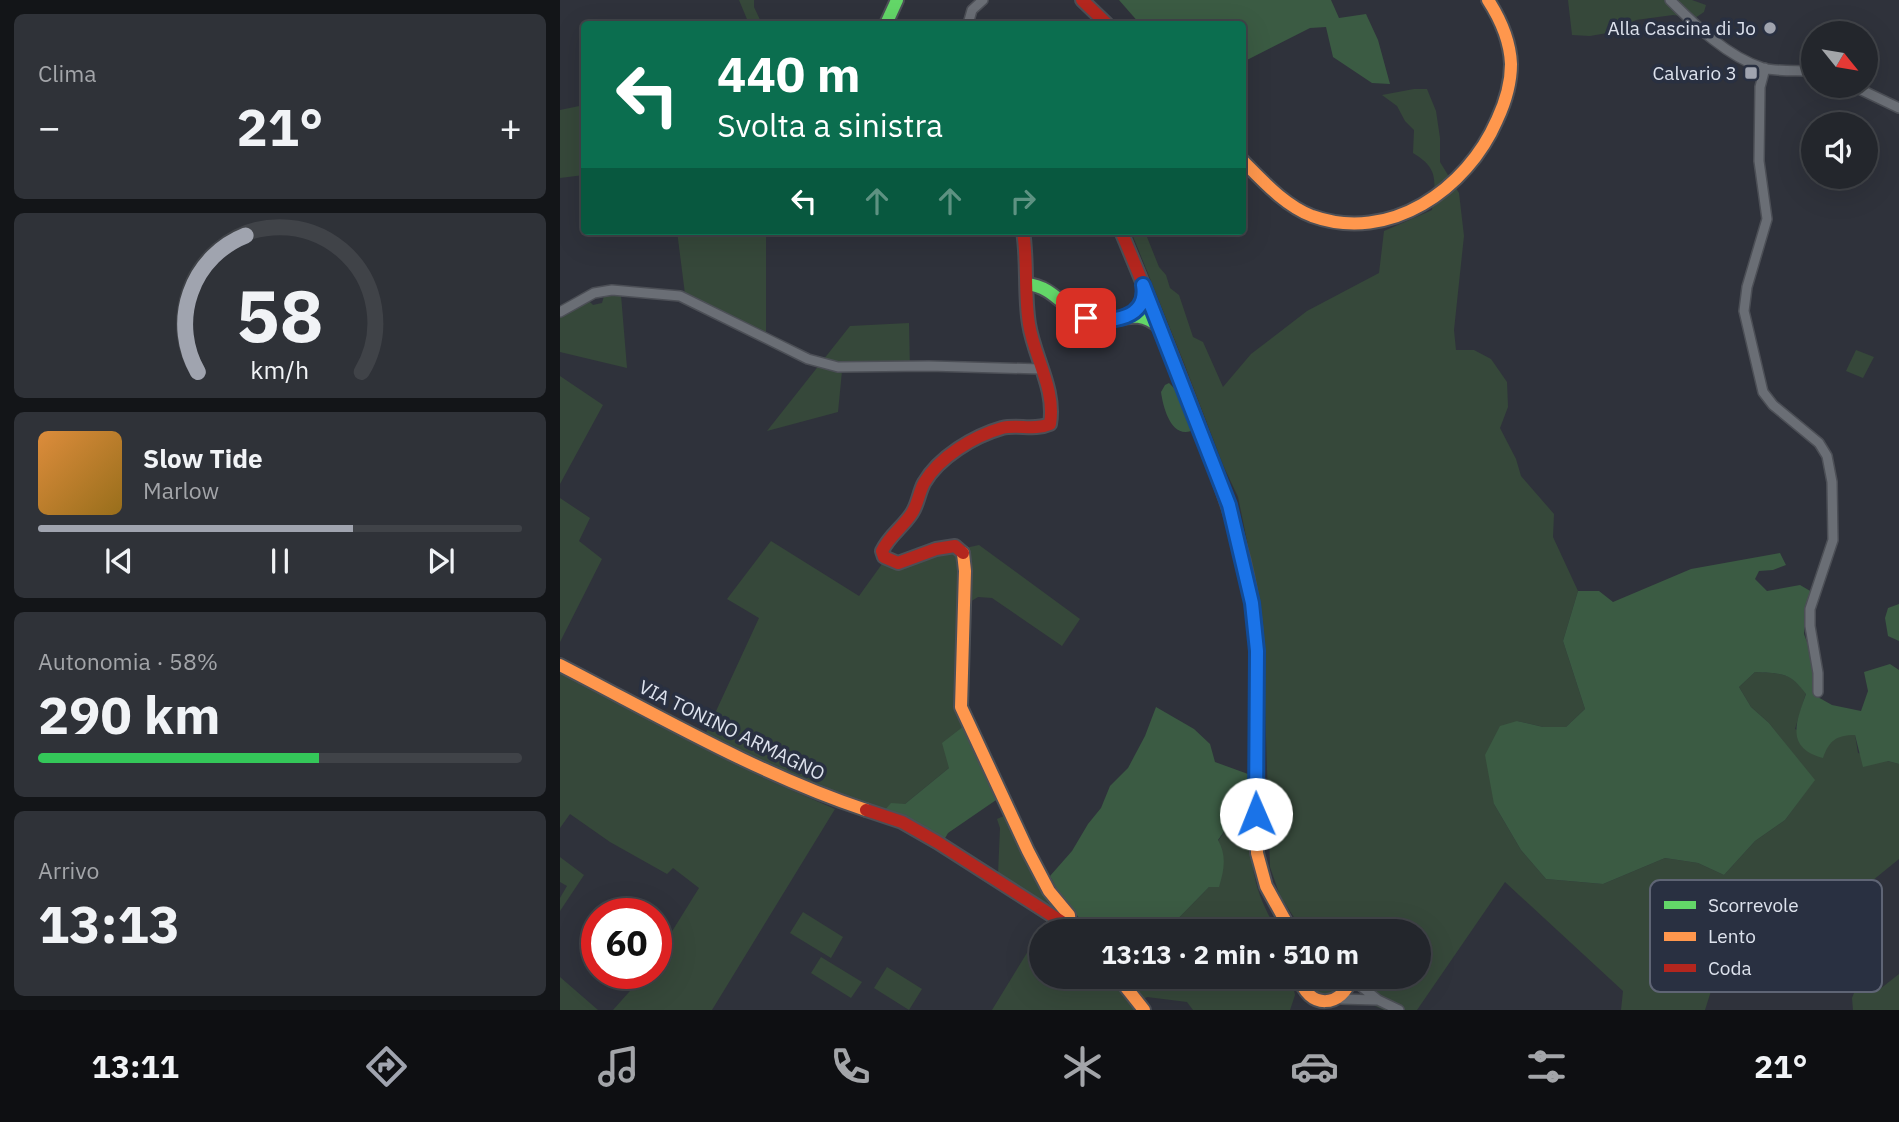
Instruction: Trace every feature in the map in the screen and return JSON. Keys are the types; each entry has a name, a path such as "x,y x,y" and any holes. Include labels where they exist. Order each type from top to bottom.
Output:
{"street":[{"path":"888,21 897,0"},
{"path":"969,21 972,10 984,0"},
{"path":"1082,0 1104,21"},
{"path":"1246,164 1288,203 1322,218 1338,221 1362,223 1381,220 1419,207 1452,187 1471,168 1486,147 1497,123 1510,80 1511,55 1506,33 1488,0"},
{"path":"1670,0 1692,22 1741,58 1765,68 1801,70"},
{"path":"1765,68 1760,87 1759,161 1767,219 1747,287 1744,311 1763,392 1773,405 1819,443 1827,456 1832,482 1833,540 1810,609 1818,692"},
{"path":"1878,98 1899,108"},
{"path":"1024,235 1031,338 1052,418 1050,424 1038,428 1005,427 981,437 934,468 923,485 913,512 886,541 882,551 884,556 898,563 936,549 955,546 963,553 965,571 961,707 1028,851 1049,891 1070,919"},
{"path":"1123,235 1229,505 1252,603 1257,651 1257,853 1266,886 1285,919"},
{"path":"1027,284 1046,286 1086,318 1101,321 1130,315 1147,317 1160,328"},
{"path":"1130,315 1144,299 1143,285"},
{"path":"560,312 594,293 612,290 680,296 808,359 838,368 929,366 1041,369"},
{"name":"VIA TONINO ARMAGNO","path":"560,665 770,774 815,793 902,822 1057,919"},
{"path":"1127,989 1144,1010"},
{"path":"1300,989 1300,1004"},
{"path":"1305,989 1319,1007 1341,999 1378,1000"},
{"path":"1341,999 1348,989"},
{"path":"1365,989 1378,1000 1399,1010"}],"green space":[{"path":"739,0 754,0 761,21 748,21"},
{"path":"1119,0 1331,0 1339,18 1366,14 1378,40 1390,84 1372,83 1333,57 1326,27 1310,28 1246,60 1246,21 1137,21"},
{"path":"1568,0 1692,0 1706,5 1704,12 1695,18 1673,15 1636,20 1613,32 1590,36 1572,35"},
{"path":"1427,89 1436,111 1440,162 1459,193 1464,236 1454,330 1456,350 1474,350 1491,359 1507,382 1508,407 1500,428 1516,459 1521,476 1554,514 1553,537 1578,591 1563,641 1585,709 1566,727 1543,727 1517,721 1494,804 1521,850 1546,879 1603,884 1665,858 1698,863 1724,875 1755,841 1785,820 1814,780 1769,723 1751,707 1739,687 1755,672 1790,677 1806,693 1795,729 1828,743 1840,735 1855,735 1858,753 1899,764 1899,859 1873,880 1650,880 1650,992 1711,992 1705,1010 1621,1010 1623,991 1505,882 1417,1010 1384,1010 1375,1006 1370,989 1431,989 1431,919 1295,919 1280,896 1270,867 1259,599 1238,497 1132,235 1147,237 1170,288 1179,295 1193,337 1203,342 1223,387 1251,354 1307,311 1379,273 1384,231 1432,210 1432,171 1413,153 1414,130 1405,121 1397,106 1382,95"},
{"path":"581,106 581,175 560,178 560,110"},
{"path":"678,235 766,235 766,335 685,294"},
{"path":"621,295 627,368 560,352 560,316 589,301 593,305 602,303 604,296"},
{"path":"909,323 910,370 842,371 838,412 767,431 850,326"},
{"path":"1856,350 1874,357 1863,378 1846,371"},
{"path":"560,376 603,405 560,484"},
{"path":"1169,383 1177,391 1191,431 1178,430 1169,420 1161,392"},
{"path":"560,498 590,518 579,541 602,559 560,642"},
{"path":"771,541 859,596 882,564 902,567 933,555 979,545 1080,619 1062,646 992,598 978,597 970,602 961,600 956,711 964,726 949,768 905,804 884,811 811,787 705,735 759,618 727,599"},
{"path":"1780,553 1786,565 1759,571 1755,579 1767,591 1800,585 1812,592 1806,610 1804,634 1814,661 1816,696 1832,705 1861,711 1868,691 1864,672 1890,664 1899,670 1899,764 1888,761 1863,767 1855,735 1834,740 1823,758 1811,754 1798,741 1797,733 1799,714 1806,694 1790,677 1755,672 1739,687 1751,707 1769,723 1815,780 1785,820 1755,841 1724,875 1698,863 1665,858 1603,884 1546,879 1521,850 1494,804 1485,755 1500,726 1517,721 1543,727 1566,727 1585,709 1563,641 1578,591 1599,591 1613,602 1691,569"},
{"path":"1899,604 1899,641 1888,636 1885,618 1888,608"},
{"path":"560,673 766,779 835,809 712,1010 613,1010 632,989 672,989 672,931 699,888 673,868 667,874 610,842 570,814 560,828"},
{"path":"1156,707 1194,729 1210,744 1215,762 1248,774 1249,809 1240,809 1218,840 1224,863 1219,887 1209,887 1178,919 1080,919 1060,895 1050,876 1072,851 1101,808 1110,786 1128,768 1145,736"},
{"path":"964,726 999,798 948,833 944,840 884,811 891,803 905,804 949,768 942,743"},
{"path":"1240,809 1249,809 1254,872 1262,901 1271,919 1178,919 1209,887 1218,841"},
{"path":"1006,815 1061,913 1059,915 998,874 1000,828 997,819"},
{"path":"560,857 584,875 560,911 560,898 567,886 560,882"},
{"path":"803,912 843,937 831,958 790,933"},
{"path":"1029,949 1029,989 1119,989 1137,1010 992,1010"},
{"path":"821,957 862,982 851,998 811,973"},
{"path":"887,967 922,989 909,1010 874,988"},
{"path":"1899,974 1899,1010 1853,1010 1854,993 1882,992 1882,987"},
{"path":"560,977 598,1010 560,1010"},
{"path":"1135,989 1294,989 1295,995 1290,1010 1193,1010 1187,1002 1147,997 1143,1000"},
{"path":"1311,989 1339,989 1338,991 1324,996"}],"traffic: fast":[{"path":"887,21 897,0"},
{"path":"1027,284 1045,290 1073,311 1090,319 1142,317 1159,327"}],"traffic: slow":[{"path":"1246,164 1283,199 1302,211 1341,223 1370,223 1397,216 1446,188 1484,145 1505,100 1510,79 1509,47 1504,30 1488,0"},
{"path":"963,553 965,571 961,707 1028,851 1049,891 1069,919"},
{"path":"1257,660 1257,853 1266,886 1284,919"},
{"path":"560,665 748,762 826,796 866,810"},
{"path":"1127,989 1144,1010"},
{"path":"1304,989 1317,1000 1325,1001 1341,995 1346,989"}],"traffic: jam":[{"path":"1082,0 1104,21"},
{"path":"963,553 955,546 936,549 898,563 884,557 882,551 912,513 922,487 931,474 948,456 980,436 1002,428 1050,424 1050,398 1029,324 1023,235"},
{"path":"1123,235 1183,383 1231,516 1247,573 1256,631 1257,660"},
{"path":"866,810 902,822 1057,919"}],"place":[{"name":"Alla Cascina di Jo","path":"1770,28"},
{"name":"Calvario 3","path":"1751,73"}],"route":[{"path":"1086,318 1101,321 1130,315 1144,299 1143,285 1229,505 1252,603 1257,651 1256,814"}]}
